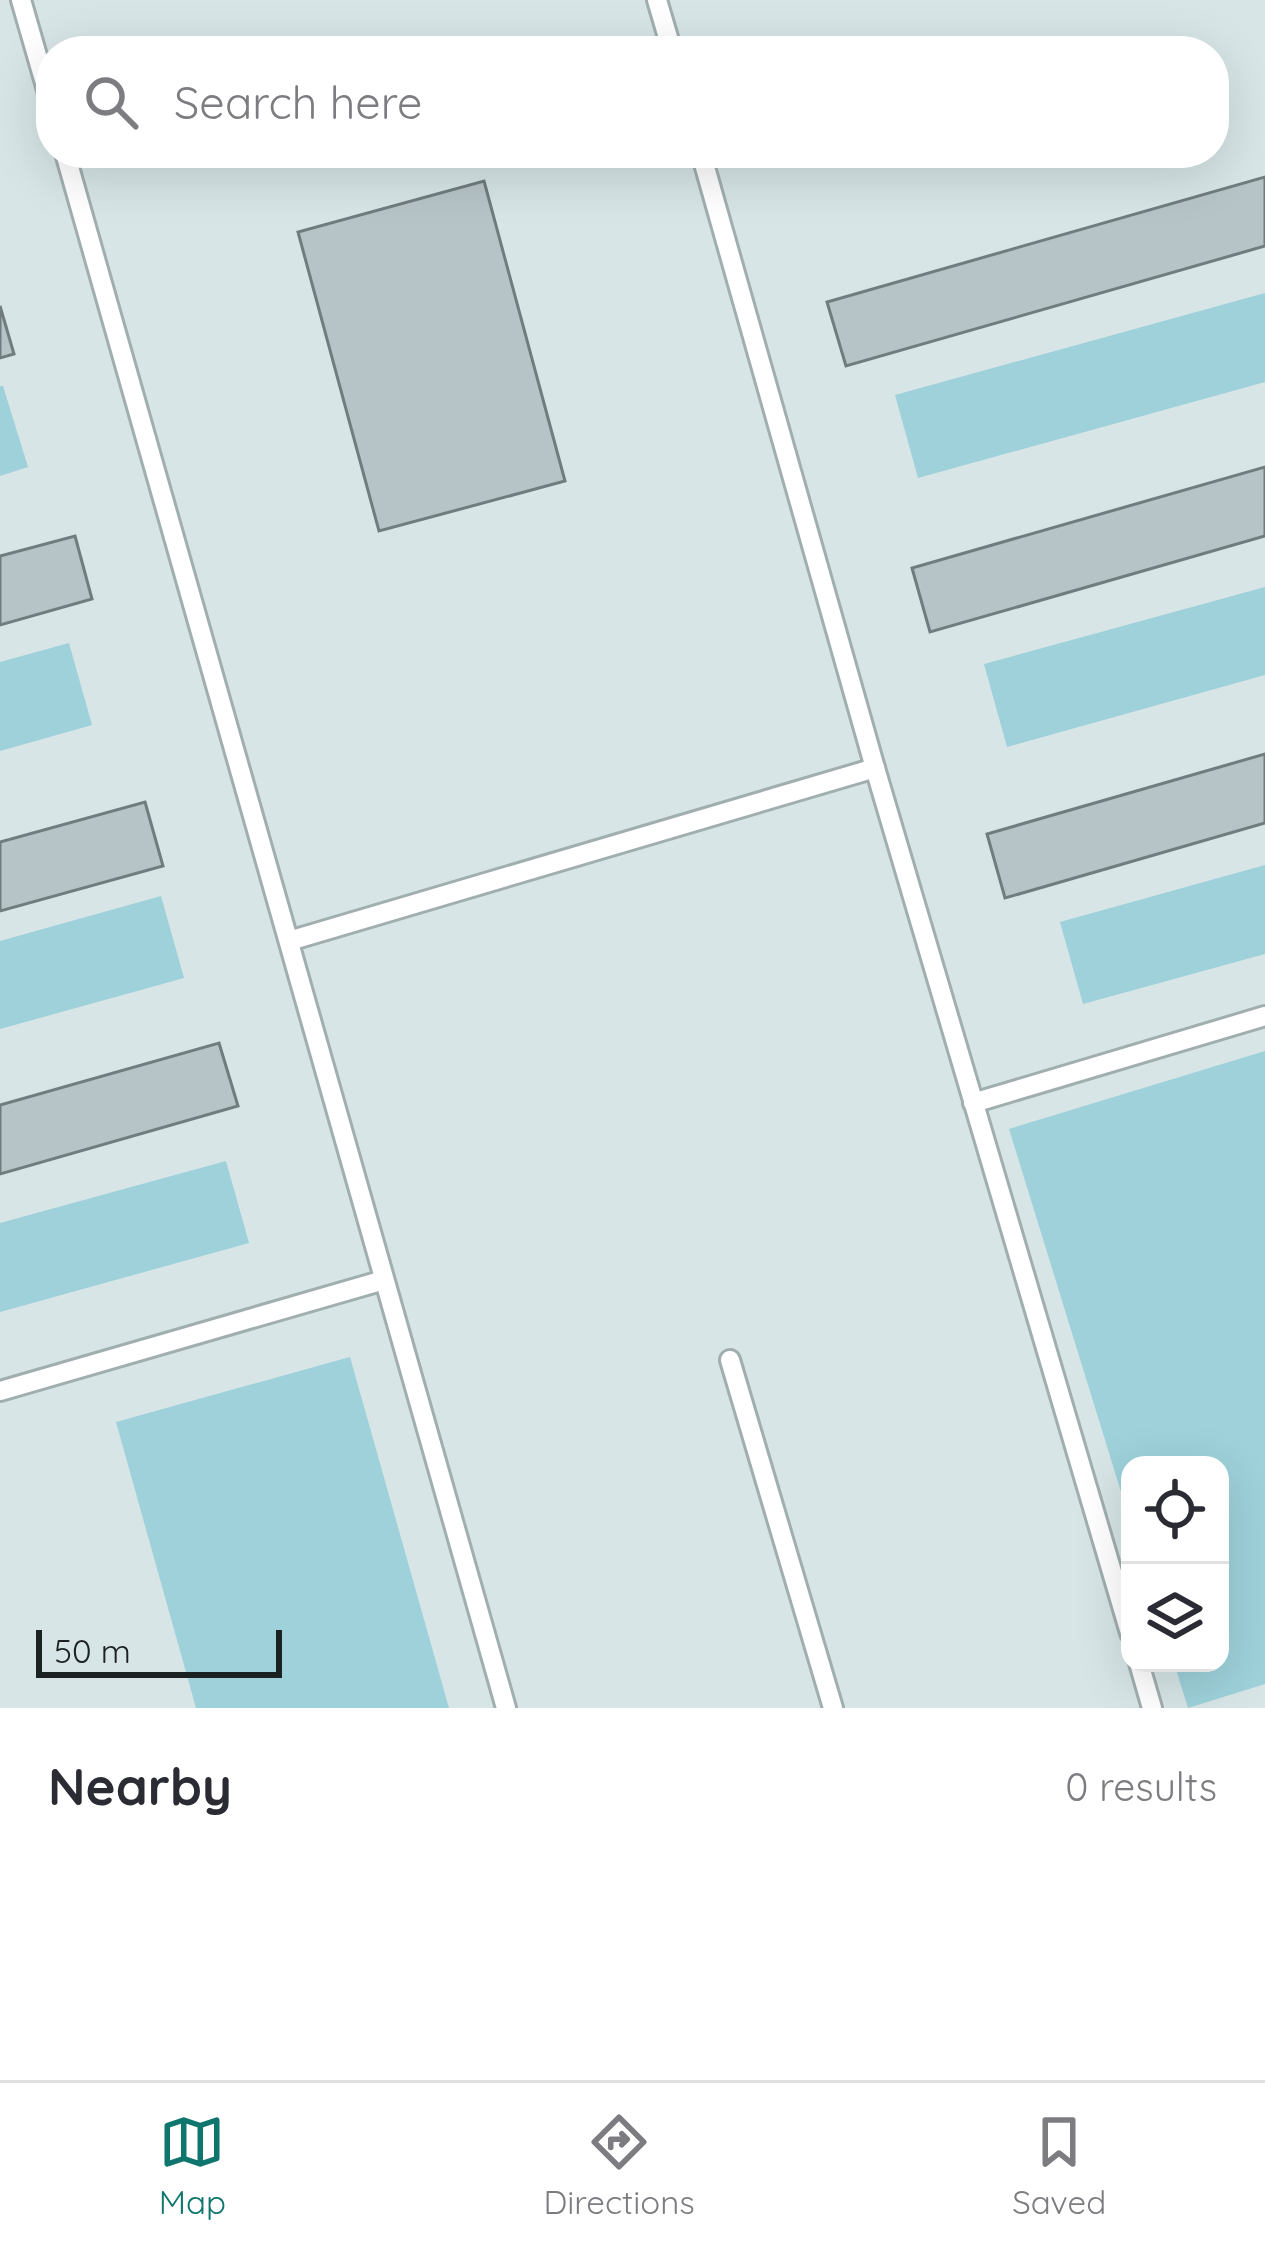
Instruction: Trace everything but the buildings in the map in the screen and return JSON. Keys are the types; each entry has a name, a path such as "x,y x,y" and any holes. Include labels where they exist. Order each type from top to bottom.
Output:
{"lane":[{"path":"21,0 36,52"},
{"path":"657,0 668,36"},
{"path":"69,168 506,1708"},
{"path":"704,168 874,768 1121,1602"},
{"path":"289,941 874,768"},
{"path":"974,1103 1265,1016"},
{"path":"0,1390 384,1280"},
{"path":"730,1360 832,1708"},
{"path":"1142,1672 1152,1708"}],"shaded area":[{"path":"1265,293 1265,382 918,478 895,395"},
{"path":"0,386 28,467 0,476"},
{"path":"1265,587 1265,675 1007,747 984,664"},
{"path":"69,643 92,725 0,751 0,662"},
{"path":"1265,865 1265,954 1083,1004 1060,922"},
{"path":"161,896 184,978 0,1029 0,941"},
{"path":"1265,1051 1265,1684 1188,1708 1177,1672 1229,1672 1229,1456 1121,1456 1121,1492 1009,1129"},
{"path":"226,1161 249,1243 0,1312 0,1223"},
{"path":"350,1357 449,1708 196,1708 116,1422"}]}
